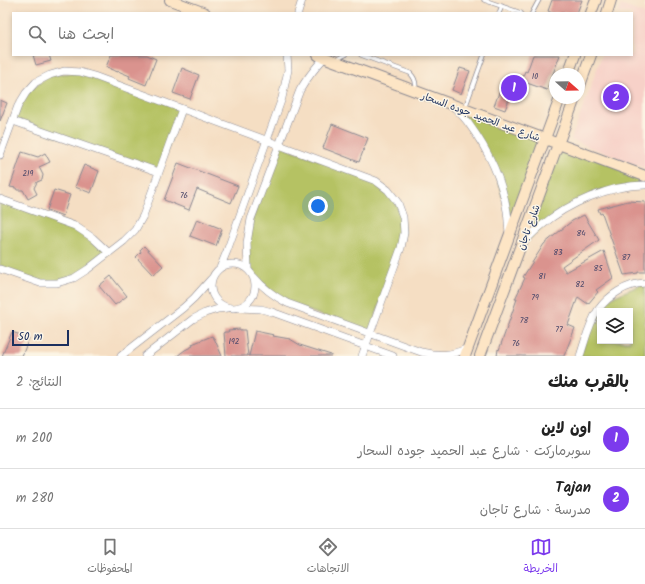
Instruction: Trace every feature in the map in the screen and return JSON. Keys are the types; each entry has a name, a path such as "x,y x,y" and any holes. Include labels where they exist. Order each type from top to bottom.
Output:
{"street":[{"path":"170,0 183,2 203,12"},
{"path":"298,12 302,0"},
{"path":"591,12 596,0"},
{"path":"607,12 611,0"},
{"path":"220,268 282,98 288,70 287,56"},
{"path":"321,56 300,90 251,219 246,256 248,268 261,285 269,292 287,303 430,355 440,356 466,352"},
{"name":"شارع عبد الحميد جوده السحار","path":"321,56 645,176"},
{"path":"570,68 575,56"},
{"path":"585,71 591,56"},
{"path":"0,155 18,106 26,93 36,82 50,75 64,71 80,72 376,181 388,190 398,203 403,217 404,233 401,248 362,356"},
{"name":"شارع تاجان","path":"466,352 558,104"},
{"name":"شارع تاجان","path":"483,353 573,104"},
{"path":"453,105 472,128 482,143 493,165 501,187 507,211 509,234"},
{"path":"0,269 40,283 57,283 74,278 124,241 135,230 146,209 182,109"},
{"path":"13,120 159,172"},
{"path":"522,244 541,226 564,210 588,198 614,189 645,185"},
{"path":"0,199 75,226 94,238 109,253"},
{"path":"121,356 183,308 194,298 220,268 226,264 234,263 241,264 248,268"},
{"path":"213,277 211,284 214,297 219,303 235,308 247,303 253,296 256,287 254,277"},
{"path":"580,356 591,324 598,310 603,304 617,291 630,286 645,283"},
{"path":"487,294 501,300"},
{"path":"145,356 193,319 218,309 235,308 261,309 272,312 393,356"}],"lane":[{"path":"484,0 518,12"},
{"path":"533,12 539,0"},
{"path":"499,12 502,6"},
{"path":"335,61 343,56"},
{"path":"364,56 410,73 416,81 415,91"},
{"path":"465,110 484,56"}],"shaded area":[{"path":"621,5 645,14 645,168 571,140 602,56 633,56 633,12 618,12"}],"green space":[{"path":"80,72 182,109 159,172 13,121 26,93 50,75"},
{"path":"453,105 544,139 509,235 507,211 493,165"},
{"path":"558,144 645,176 645,185 614,189 564,210 522,245"},
{"path":"279,145 376,181 398,203 404,233 370,333 287,303 254,277 248,268 248,231"},
{"path":"0,199 75,226 109,253 74,278 40,283 0,269"},
{"path":"645,283 645,356 580,356 591,324 597,315 597,344 633,344 633,308 602,308 608,299"}],"building":[{"path":"552,0 582,0 577,12 548,11"},
{"path":"33,56 49,56 51,61 36,65"},
{"path":"111,56 149,56 156,59 146,85 129,78 130,76 106,67"},
{"path":"533,56 560,56 555,68 549,68 549,85 547,90 521,81 525,71 527,72"},
{"path":"182,68 199,75 190,99 173,93"},
{"path":"460,68 470,71 461,94 452,90"},
{"path":"503,82 514,86 505,110 494,106"},
{"path":"0,100 7,103 0,121"},
{"path":"332,124 368,138 359,162 323,148"},
{"path":"22,152 38,157 45,153 50,162 39,167 43,175 42,180 37,182 34,188 37,194 28,199 23,190 17,190 16,188 10,187"},
{"path":"178,163 238,186 231,203 197,189 189,210 164,200"},
{"path":"84,165 99,171 91,193 75,187"},
{"path":"54,190 70,195 63,216 47,210"},
{"path":"628,201 645,202 645,272 624,275 602,213 600,214 598,209"},
{"path":"584,215 599,240 562,266 566,272 604,251 613,278 596,290 598,292 588,304 578,297 568,325 575,328 564,356 497,356 498,349 499,350 517,299 515,299 525,278 523,277 544,244 572,221"},
{"path":"197,219 222,229 216,246 190,236"},
{"path":"144,246 163,266 153,275 136,257"},
{"path":"111,276 127,296 115,305 99,286"},
{"path":"228,330 245,330 248,356 226,356 224,332 229,332"},
{"path":"255,331 290,339 300,345 331,356 249,356"},
{"path":"12,332 29,338 22,356 2,356"},
{"path":"212,336 222,356 177,356 193,346 192,344"}],"place":[{"name":"اون لاين","path":"514,88"},
{"name":"Tajan","path":"616,97"}]}
